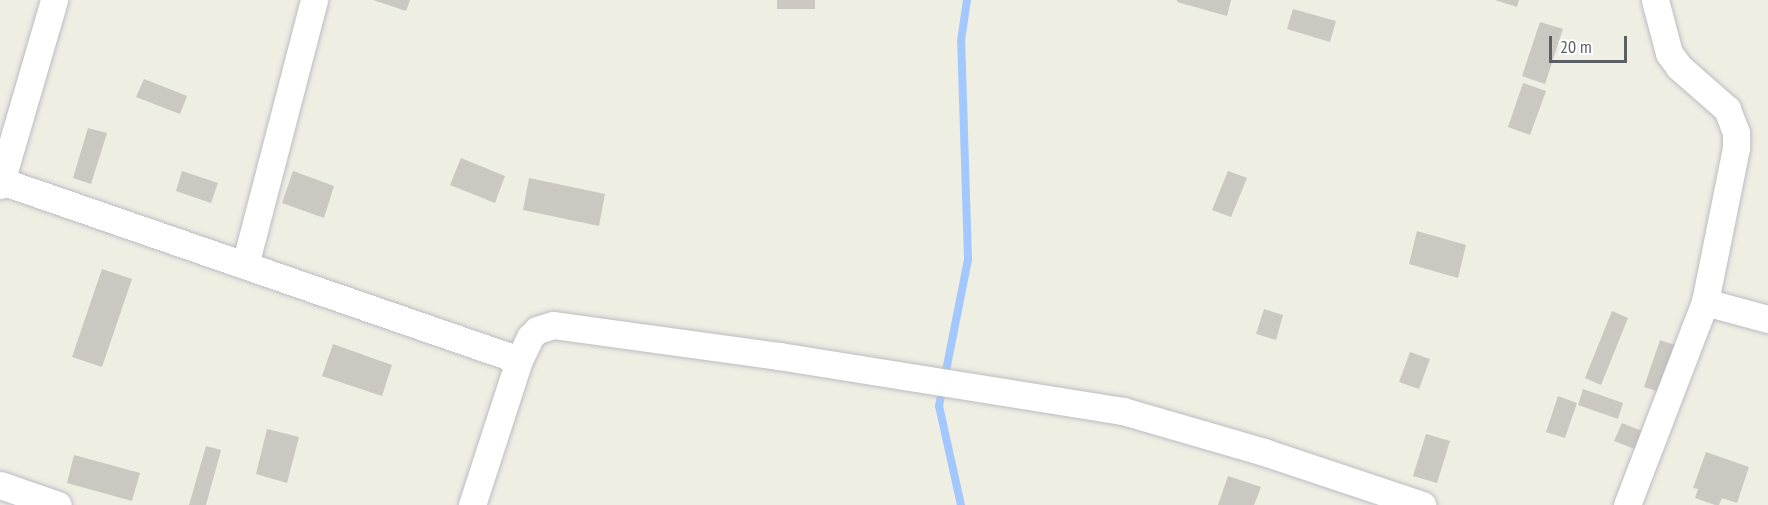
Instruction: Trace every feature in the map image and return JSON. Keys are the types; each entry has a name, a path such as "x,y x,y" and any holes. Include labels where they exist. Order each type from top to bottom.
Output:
{"street":[{"path":"54,0 1,183 519,360"},
{"path":"245,265 314,0"},
{"path":"1627,505 1705,302 1736,148 1736,132 1727,109 1679,67 1669,53 1655,0"},
{"path":"1705,302 1768,318"},
{"path":"472,505 519,360 530,337 537,330 553,325 1123,411 1264,452 1422,505"},
{"path":"0,485 58,505"}],"building":[{"path":"373,0 410,0 406,11"},
{"path":"777,0 815,0 815,9 777,9"},
{"path":"1177,0 1231,0 1227,16 1177,2"},
{"path":"1495,0 1519,0 1517,7"},
{"path":"1293,9 1336,21 1330,42 1287,29"},
{"path":"1540,22 1563,29 1545,84 1522,76"},
{"path":"144,79 187,96 180,114 136,97"},
{"path":"1523,83 1546,91 1530,135 1508,127"},
{"path":"88,128 107,133 91,184 73,178"},
{"path":"461,158 505,176 495,203 450,185"},
{"path":"182,171 218,183 211,203 176,191"},
{"path":"293,171 334,186 324,218 282,203"},
{"path":"1228,171 1247,178 1231,217 1212,210"},
{"path":"529,178 605,194 599,226 523,210"},
{"path":"1417,231 1466,245 1458,278 1409,264"},
{"path":"102,269 132,279 102,367 72,357"},
{"path":"1264,309 1283,315 1276,340 1256,334"},
{"path":"1612,311 1628,318 1601,385 1585,378"},
{"path":"1660,340 1681,347 1665,394 1644,387"},
{"path":"333,344 392,365 382,396 322,376"},
{"path":"1410,352 1430,359 1419,389 1399,382"},
{"path":"1583,389 1623,403 1618,419 1578,405"},
{"path":"1558,396 1577,403 1565,438 1546,432"},
{"path":"1622,423 1647,433 1640,451 1614,441"},
{"path":"267,429 299,437 287,483 256,474"},
{"path":"1426,434 1450,441 1437,483 1413,476"},
{"path":"206,446 221,450 206,505 189,505"},
{"path":"1706,452 1749,467 1737,503 1722,498 1719,505 1715,505 1695,498 1698,489 1693,488"},
{"path":"74,455 140,473 132,501 67,483"},
{"path":"1228,476 1261,487 1254,505 1218,505"}],"waterway":[{"path":"961,505 939,406 968,259 961,41 967,0"}]}
